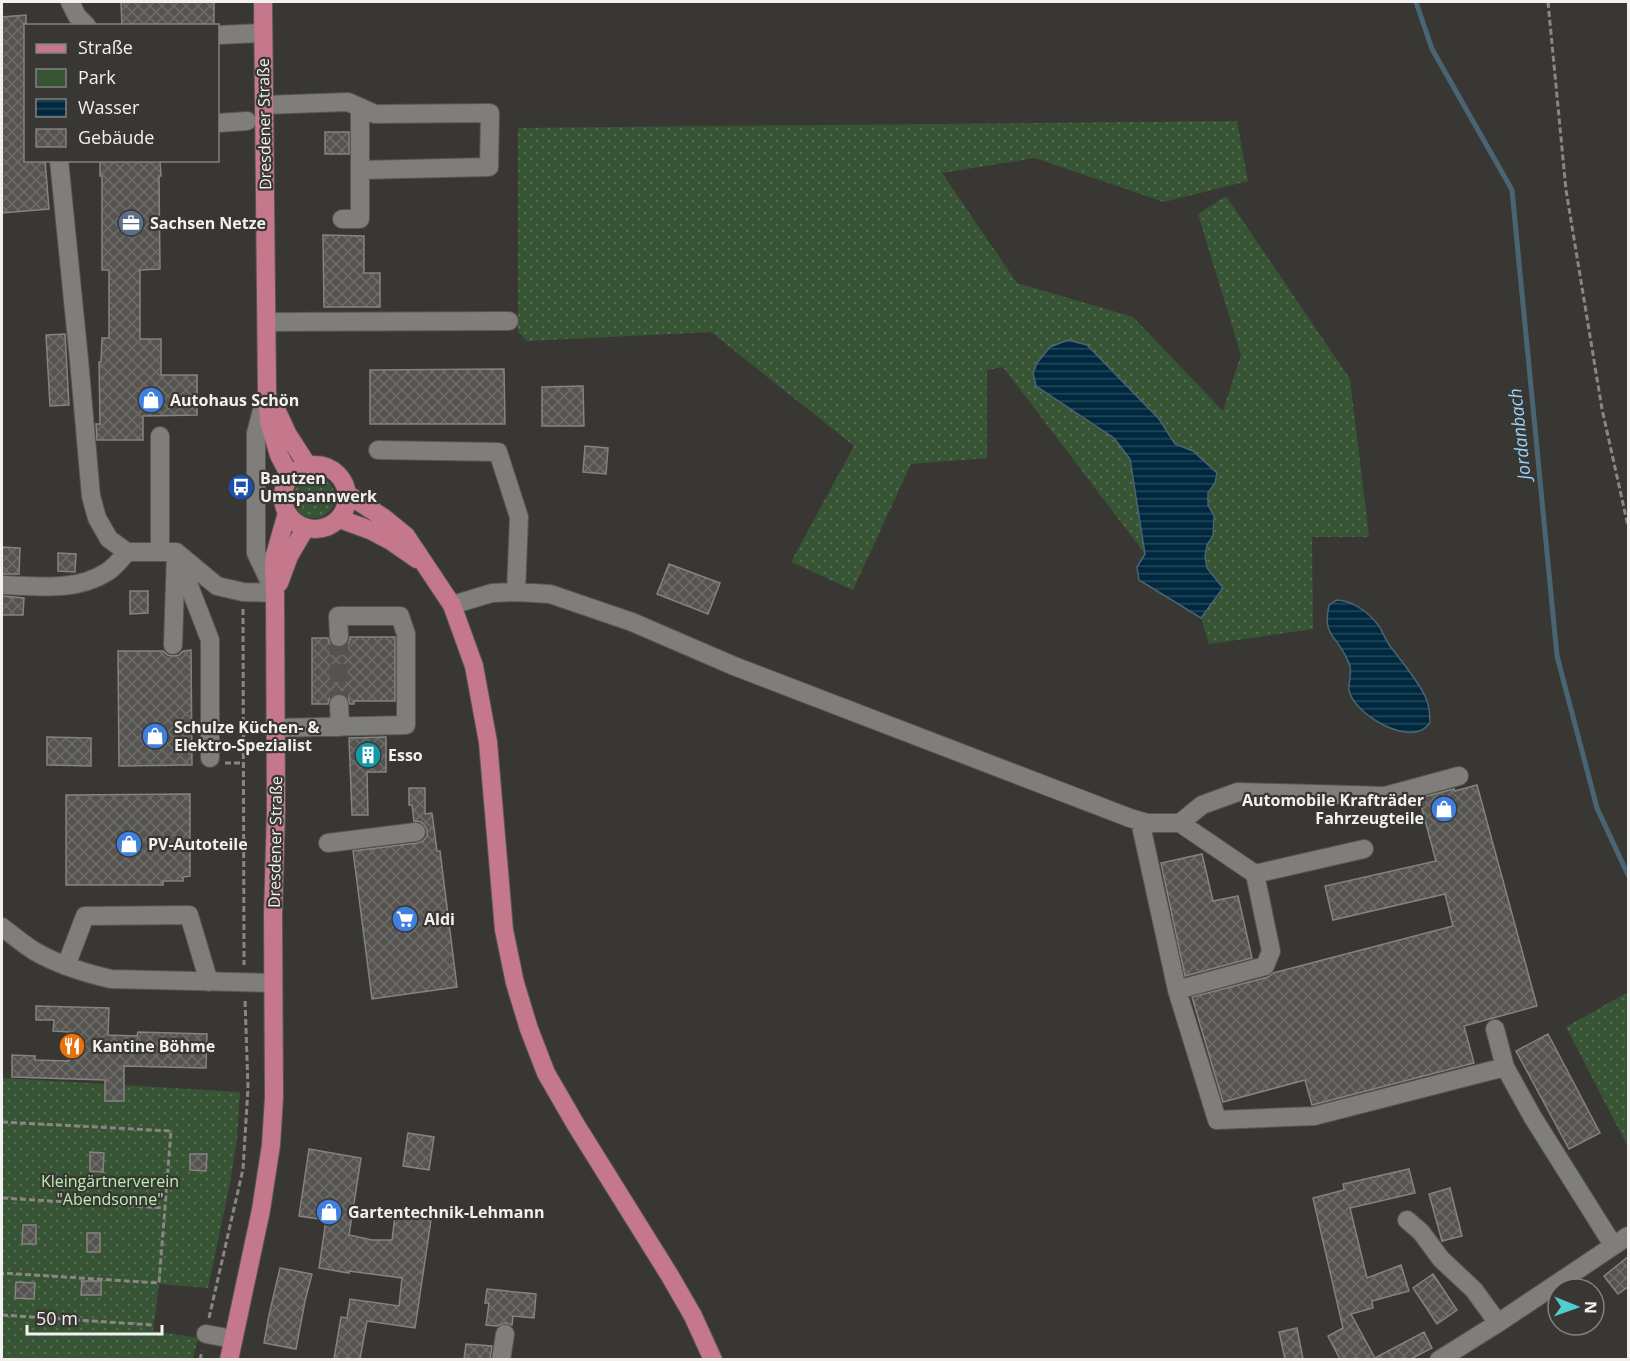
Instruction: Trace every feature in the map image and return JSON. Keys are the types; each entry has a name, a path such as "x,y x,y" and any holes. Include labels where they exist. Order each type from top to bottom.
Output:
{"main road":[{"name":"Dresdener Straße","path":"229,1359 261,1210 271,1145 274,1097 276,728 274,569 275,555 287,513 282,495 290,476 279,455 269,422 267,391 263,2"},
{"name":"Dresdener Straße","path":"267,391 288,435 308,466"},
{"path":"287,513 295,523 305,529 316,530 329,527 340,519 346,508 347,494 343,482 335,472 322,466 308,466 290,476"},
{"path":"347,494 384,518 406,536 452,605 474,666 488,742 504,930 515,983 529,1029 546,1073 693,1316 713,1359"},
{"path":"340,519 391,541 426,565"},
{"name":"Dresdener Straße","path":"275,593 290,556 305,529"}],"street":[{"path":"70,2 77,16 85,24"},
{"path":"219,35 263,33"},
{"path":"264,105 348,102 375,114 490,113 489,167 360,171"},
{"path":"342,219 360,219 360,108"},
{"path":"219,123 247,122"},
{"path":"59,162 91,496 97,518 109,539 127,552 168,552 217,586 243,592 275,593 256,553 256,433 267,391"},
{"path":"267,322 509,321"},
{"path":"160,436 173,645"},
{"path":"378,450 498,452 519,517 516,592"},
{"path":"2,585 74,585 108,572 127,552"},
{"path":"168,552 210,640 210,758"},
{"path":"452,605 492,593 550,594 632,622 745,670 1140,821 1180,823 1255,874 1271,951 1265,966 1177,990"},
{"path":"276,728 406,725 406,634 400,616 338,616 339,637"},
{"path":"339,704 340,727"},
{"path":"1180,823 1202,805 1238,792 1385,796 1459,776"},
{"path":"1140,821 1177,990 1217,1120 1314,1116 1505,1067"},
{"path":"328,843 416,832"},
{"path":"1255,874 1364,849"},
{"path":"66,966 85,916 189,915 209,982"},
{"path":"2,927 36,952 66,966 111,979 273,982"},
{"path":"1439,1359 1498,1323 1621,1240 1532,1116 1505,1067 1494,1029"},
{"path":"1407,1220 1421,1232 1441,1259 1474,1290 1498,1323"},
{"path":"206,1334 233,1339"},
{"path":"501,1359 505,1334"}],"path":[{"path":"1548,2 1566,190 1602,409 1629,526"},
{"path":"200,1359 243,1168 248,1088 244,983 243,592"},
{"path":"2,1122 171,1131 159,1283 2,1273"},
{"path":"2,1198 165,1208"},
{"path":"2,1315 153,1325"}],"green space":[{"path":"1237,121 1248,181 1164,202 1035,158 942,173 1017,283 1133,317 1223,411 1241,355 1198,214 1226,196 1350,379 1369,537 1312,537 1313,629 1209,644 1201,618 1223,588 1209,571 1205,557 1206,548 1214,533 1209,497 1215,483 1193,452 1175,444 1159,419 1036,386 1114,438 1130,459 1145,554 1003,367 987,370 987,458 911,464 853,590 791,562 854,446 711,332 527,341 518,332 518,128"},
{"path":"314,476 329,482 335,497 329,512 314,518 299,512 293,497 299,482"},
{"path":"1628,992 1628,1147 1566,1027"},
{"name":"Kleingärtnerverein \"Abendsonne\"","path":"2,1078 240,1092 237,1140 230,1183 208,1288 159,1284 153,1331 198,1338 193,1359 2,1359"}],"water":[{"path":"1068,340 1087,345 1159,419 1175,444 1193,451 1217,473 1215,483 1208,493 1208,505 1214,516 1213,536 1207,545 1205,556 1207,568 1223,588 1201,618 1139,580 1137,567 1145,554 1130,459 1114,438 1036,386 1033,373 1037,363 1050,347"},
{"path":"1337,600 1361,608 1371,617 1409,670 1426,699 1429,709 1430,723 1424,729 1410,732 1389,727 1367,715 1352,698 1349,688 1349,663 1327,624 1329,605"}],"building":[{"path":"121,2 214,2 214,24 122,24"},
{"path":"26,15 26,24 24,24 24,162 45,162 49,209 2,213 2,17"},
{"path":"325,132 349,132 349,154 325,154"},
{"path":"100,162 160,162 160,269 140,270 140,339 161,339 161,375 197,375 197,415 143,416 143,440 97,440 96,424 100,424 99,362 101,362 102,338 109,338 109,270 102,270 102,176 100,176"},
{"path":"323,235 364,236 364,273 380,273 380,307 324,307"},
{"path":"65,334 69,405 50,406 46,335"},
{"path":"504,369 505,424 370,424 370,370"},
{"path":"583,386 584,426 542,426 542,387"},
{"path":"585,446 608,448 606,474 583,472"},
{"path":"2,547 20,548 19,574 2,574"},
{"path":"58,553 76,554 75,572 58,571"},
{"path":"669,564 720,583 708,614 657,594"},
{"path":"130,591 148,591 148,613 130,614"},
{"path":"2,596 24,598 23,615 2,615"},
{"path":"350,637 395,637 395,701 354,701 354,704 350,704 344,694 339,693 329,699 328,704 312,704 312,638 328,638 330,644 339,648 349,643"},
{"name":"Schulze Küchen- & Elektro-Spezialist","path":"191,650 192,765 119,766 118,651 163,651 173,656"},
{"path":"47,737 91,738 91,766 47,765"},
{"name":"Esso","path":"386,737 386,772 367,772 368,815 352,815 349,738"},
{"path":"1477,785 1537,1006 1464,1026 1474,1063 1312,1105 1305,1080 1223,1102 1192,997 1268,977 1273,973 1453,926 1445,894 1333,920 1325,886 1436,861 1419,798"},
{"name":"Aldi","path":"409,788 425,788 425,814 432,813 437,851 440,851 457,987 372,999 353,851 423,841 427,836 427,830 421,822 414,821 412,805 409,805"},
{"path":"190,794 190,876 183,877 183,881 163,881 163,885 66,885 66,795"},
{"path":"1202,854 1213,901 1238,896 1252,958 1185,976 1161,863"},
{"path":"36,1006 109,1008 108,1035 137,1036 138,1032 207,1034 206,1068 124,1066 124,1101 105,1101 105,1080 12,1077 12,1055 35,1056 35,1060 69,1061 70,1032 53,1031 54,1020 36,1020"},
{"path":"1548,1034 1600,1133 1569,1149 1516,1051"},
{"path":"408,1133 434,1137 429,1170 403,1166"},
{"path":"309,1149 361,1158 349,1235 372,1240 392,1240 395,1216 431,1220 415,1328 367,1321 360,1359 334,1359 341,1317 347,1318 350,1299 399,1306 402,1278 319,1268 326,1220 299,1216"},
{"path":"90,1152 104,1153 103,1172 90,1171"},
{"path":"190,1154 207,1154 206,1171 190,1170"},
{"path":"1409,1169 1415,1193 1350,1208 1367,1278 1401,1265 1409,1291 1372,1301 1373,1308 1351,1314 1375,1358 1424,1332 1432,1348 1411,1359 1340,1359 1328,1336 1343,1328 1313,1198 1344,1190 1343,1184"},
{"path":"1450,1188 1462,1236 1442,1241 1429,1194"},
{"path":"23,1225 36,1225 36,1244 22,1244"},
{"path":"87,1233 100,1233 100,1252 87,1252"},
{"path":"1629,1256 1629,1286 1618,1294 1604,1276"},
{"path":"280,1268 312,1274 296,1349 264,1343"},
{"path":"1433,1274 1457,1310 1437,1324 1413,1288"},
{"path":"82,1281 101,1281 101,1295 81,1295"},
{"path":"16,1282 35,1283 34,1299 15,1298"},
{"path":"487,1289 536,1294 534,1318 513,1316 512,1325 506,1323 497,1326 486,1325 489,1303 485,1303"},
{"path":"1297,1328 1303,1359 1285,1359 1279,1332"},
{"path":"466,1344 492,1346 490,1359 464,1359"}],"waterway":[{"name":"Jordanbach","path":"1416,2 1432,49 1512,190 1557,656 1597,808 1628,875"}],"tunnel":[{"path":"339,637 339,704"}],"place":[{"name":"Sachsen Netze","path":"131,223"},
{"name":"Autohaus Schön","path":"151,400"},
{"name":"Bautzen Umspannwerk","path":"241,487"},
{"name":"Schulze Küchen- & Elektro-Spezialist","path":"155,736"},
{"name":"Esso","path":"368,755"},
{"name":"Automobile Krafträder Fahrzeugteile","path":"1444,809"},
{"name":"PV-Autoteile","path":"129,844"},
{"name":"Aldi","path":"405,919"},
{"name":"Kantine Böhme","path":"72,1046"},
{"name":"Gartentechnik-Lehmann","path":"329,1212"}]}
